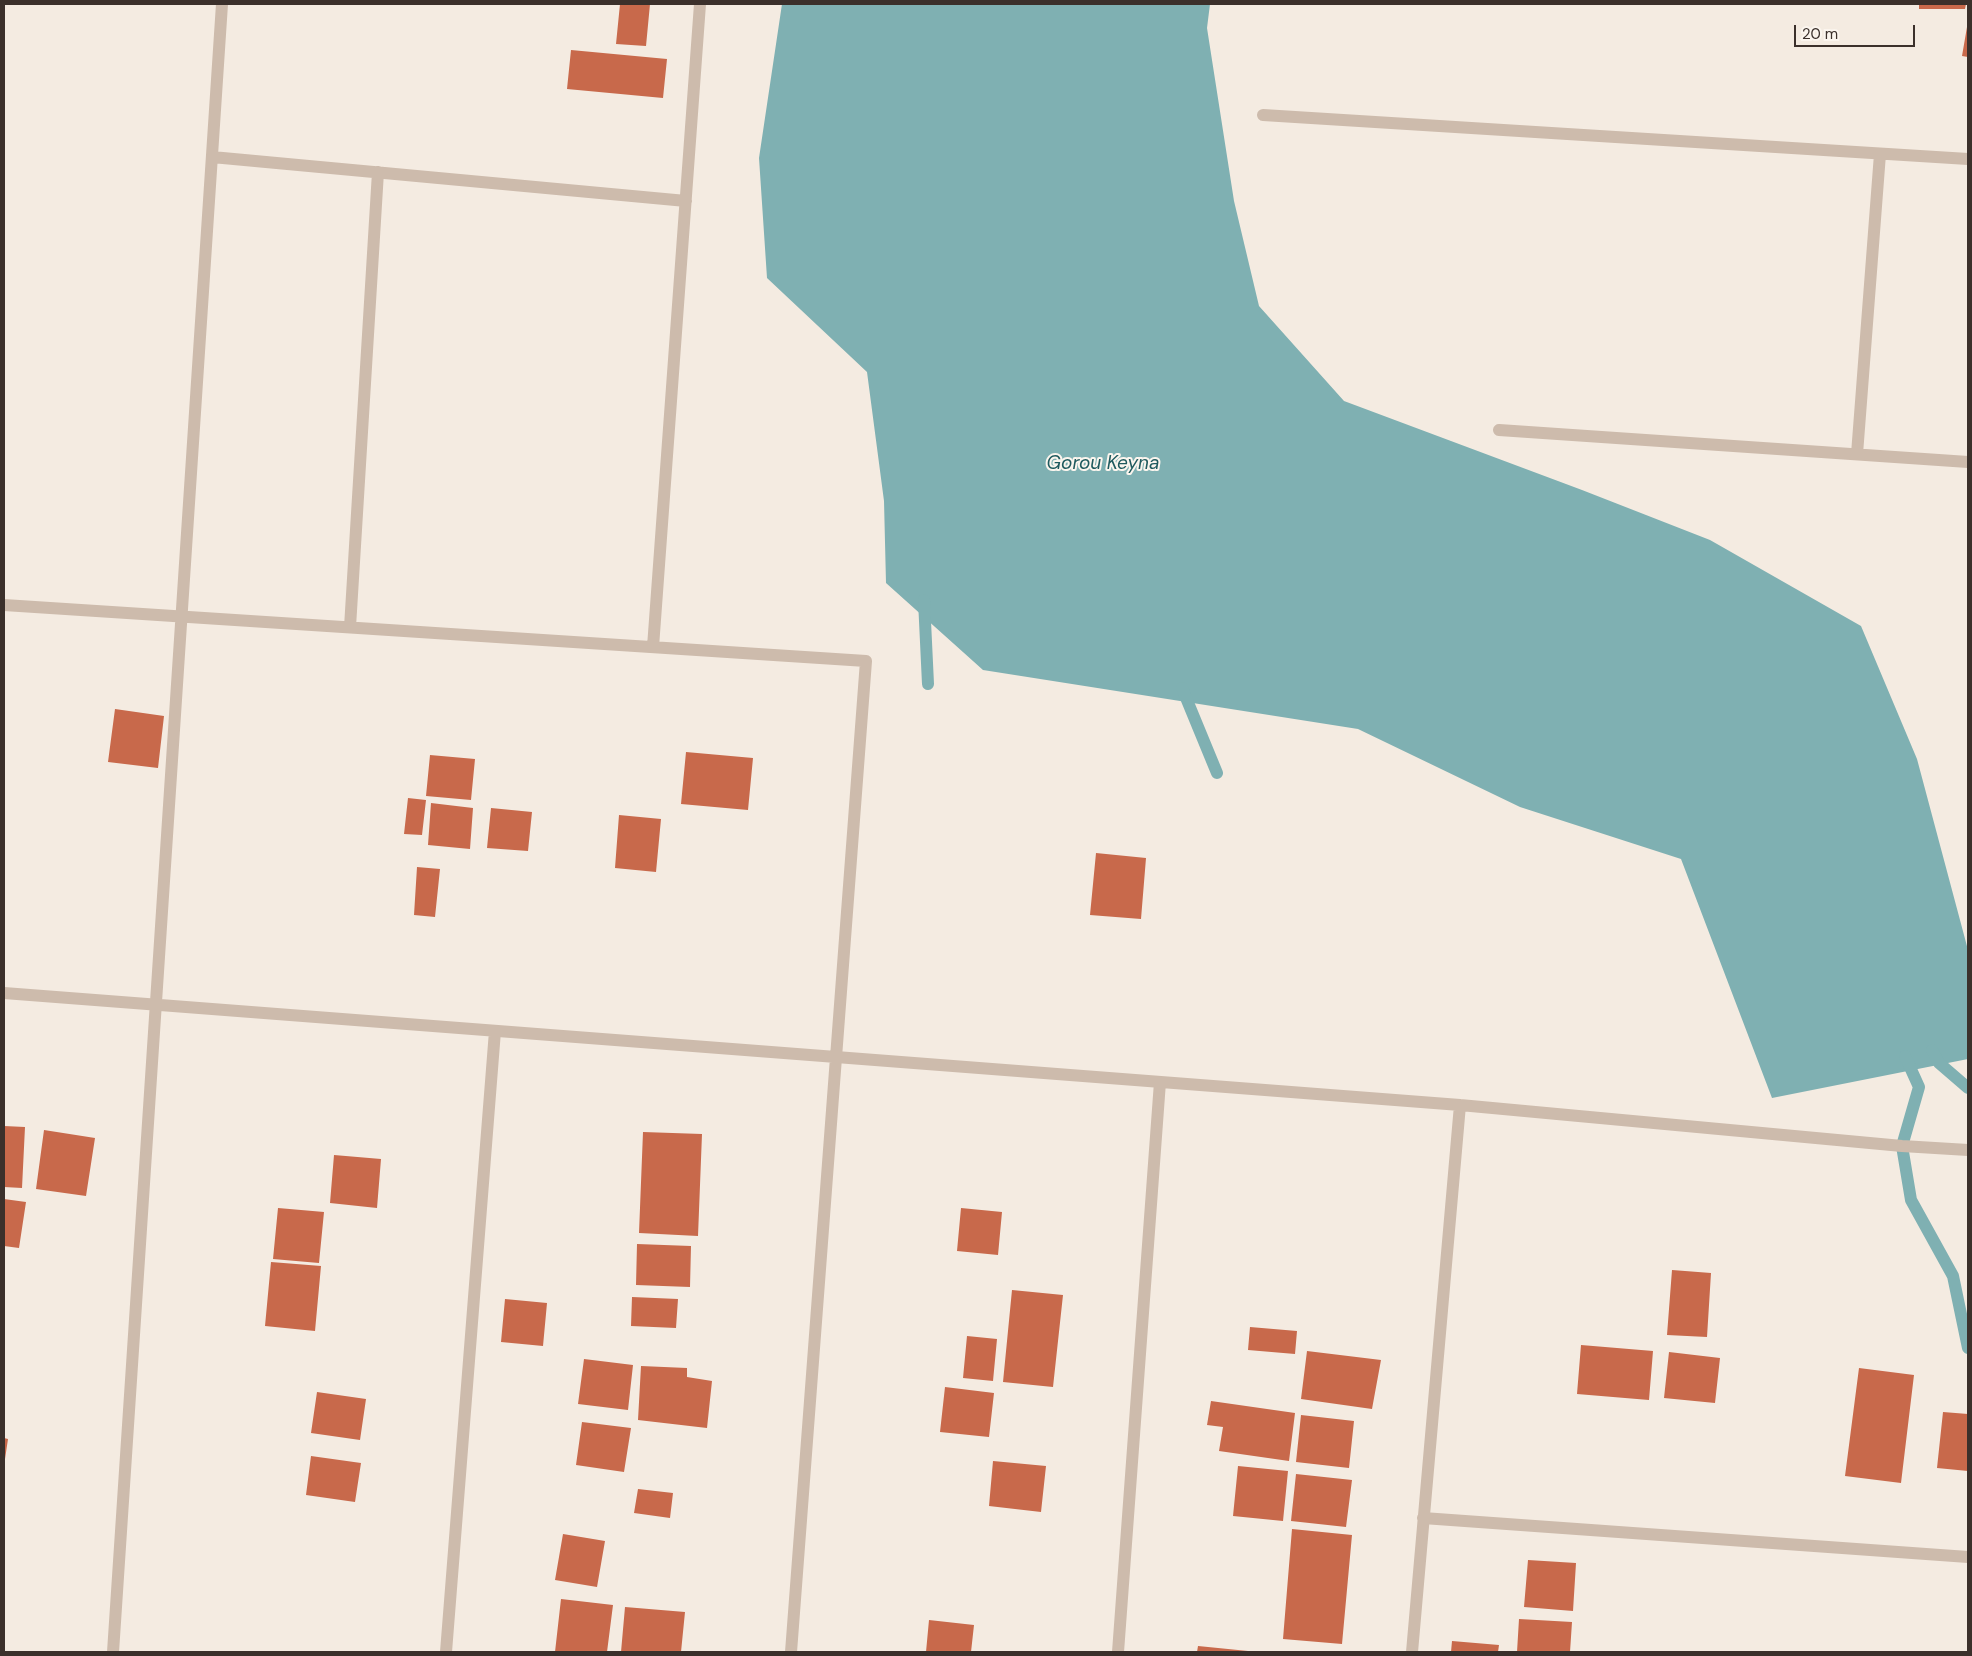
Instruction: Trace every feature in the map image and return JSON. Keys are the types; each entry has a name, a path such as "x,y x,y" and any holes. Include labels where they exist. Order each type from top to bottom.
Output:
{"street":[{"path":"113,1652 222,4"},
{"path":"654,647 700,4"},
{"path":"1263,115 1968,159"},
{"path":"1857,454 1880,154"},
{"path":"212,157 686,200"},
{"path":"350,627 378,172"},
{"path":"1499,430 1968,462"},
{"path":"4,605 866,661 791,1652"},
{"path":"4,994 1460,1105 1902,1146 1968,1150"},
{"path":"446,1652 495,1031"},
{"path":"1118,1652 1160,1082"},
{"path":"1412,1652 1460,1105"},
{"path":"1423,1518 1968,1557"}],"water":[{"name":"Gorou Keyna","path":"782,4 1210,4 1207,28 1234,201 1259,306 1344,401 1710,540 1861,626 1917,759 1968,950 1968,1059 1772,1098 1681,859 1520,807 1358,729 983,670 886,583 884,501 867,372 767,278 759,158"}],"building":[{"path":"620,4 650,4 646,46 616,44"},
{"path":"1919,4 1966,4 1965,9 1919,9"},
{"path":"1968,27 1968,57 1962,56"},
{"path":"571,50 667,59 663,98 567,89"},
{"path":"115,709 164,716 158,768 108,762"},
{"path":"686,752 753,758 748,810 681,804"},
{"path":"430,755 475,759 471,800 426,796"},
{"path":"408,798 426,800 422,835 404,834"},
{"path":"431,803 473,808 470,849 428,845"},
{"path":"491,808 532,812 528,851 487,848"},
{"path":"619,815 661,819 656,872 615,868"},
{"path":"1096,853 1146,858 1141,919 1090,915"},
{"path":"417,867 440,869 435,917 414,915"},
{"path":"4,1126 25,1127 22,1188 4,1187"},
{"path":"44,1130 95,1138 86,1196 36,1189"},
{"path":"643,1132 702,1134 698,1236 639,1233"},
{"path":"334,1155 381,1159 377,1208 330,1203"},
{"path":"4,1199 26,1202 19,1248 4,1246"},
{"path":"278,1208 324,1212 319,1263 273,1259"},
{"path":"961,1208 1002,1212 998,1255 957,1251"},
{"path":"637,1244 691,1246 690,1287 636,1285"},
{"path":"271,1262 321,1266 315,1331 265,1326"},
{"path":"1672,1270 1711,1273 1707,1337 1667,1335"},
{"path":"1012,1290 1063,1295 1053,1387 1003,1382"},
{"path":"632,1297 678,1299 676,1328 631,1326"},
{"path":"505,1299 547,1303 543,1346 501,1342"},
{"path":"1250,1327 1297,1331 1295,1354 1248,1350"},
{"path":"967,1336 997,1339 993,1381 963,1378"},
{"path":"1581,1345 1653,1351 1649,1400 1577,1394"},
{"path":"1307,1351 1381,1360 1372,1409 1301,1399"},
{"path":"1669,1352 1720,1358 1715,1403 1664,1398"},
{"path":"584,1359 633,1365 628,1410 578,1404"},
{"path":"641,1366 687,1368 687,1377 712,1381 707,1428 638,1420"},
{"path":"1859,1368 1914,1375 1901,1483 1845,1476"},
{"path":"945,1387 994,1393 989,1437 940,1432"},
{"path":"317,1392 366,1399 360,1440 311,1433"},
{"path":"1211,1401 1295,1413 1289,1461 1219,1451 1223,1427 1207,1425"},
{"path":"1943,1412 1968,1414 1968,1471 1937,1468"},
{"path":"1301,1415 1354,1421 1349,1468 1296,1462"},
{"path":"582,1422 631,1428 624,1472 576,1465"},
{"path":"4,1438 8,1439 5,1459 4,1459"},
{"path":"311,1456 361,1463 355,1502 306,1495"},
{"path":"993,1461 1046,1466 1041,1512 989,1506"},
{"path":"1238,1466 1288,1471 1283,1521 1233,1516"},
{"path":"1296,1474 1352,1480 1346,1527 1291,1521"},
{"path":"638,1489 673,1493 670,1518 634,1513"},
{"path":"1292,1529 1352,1535 1342,1644 1283,1639"},
{"path":"563,1534 605,1541 597,1587 555,1580"},
{"path":"1528,1560 1576,1563 1573,1611 1524,1607"},
{"path":"561,1599 613,1605 607,1652 555,1652"},
{"path":"625,1607 685,1612 681,1652 621,1652"},
{"path":"1519,1619 1572,1622 1570,1652 1517,1652"},
{"path":"929,1620 974,1625 971,1652 926,1652"},
{"path":"1452,1641 1499,1645 1498,1652 1451,1652"},
{"path":"1198,1646 1248,1651 1248,1652 1197,1652"}],"waterway":[{"path":"924,600 928,684"},
{"path":"1182,688 1217,773"},
{"path":"1932,1050 1939,1063 1968,1088"},
{"path":"1905,1056 1919,1087 1902,1146 1911,1200 1953,1276 1968,1348"}]}
